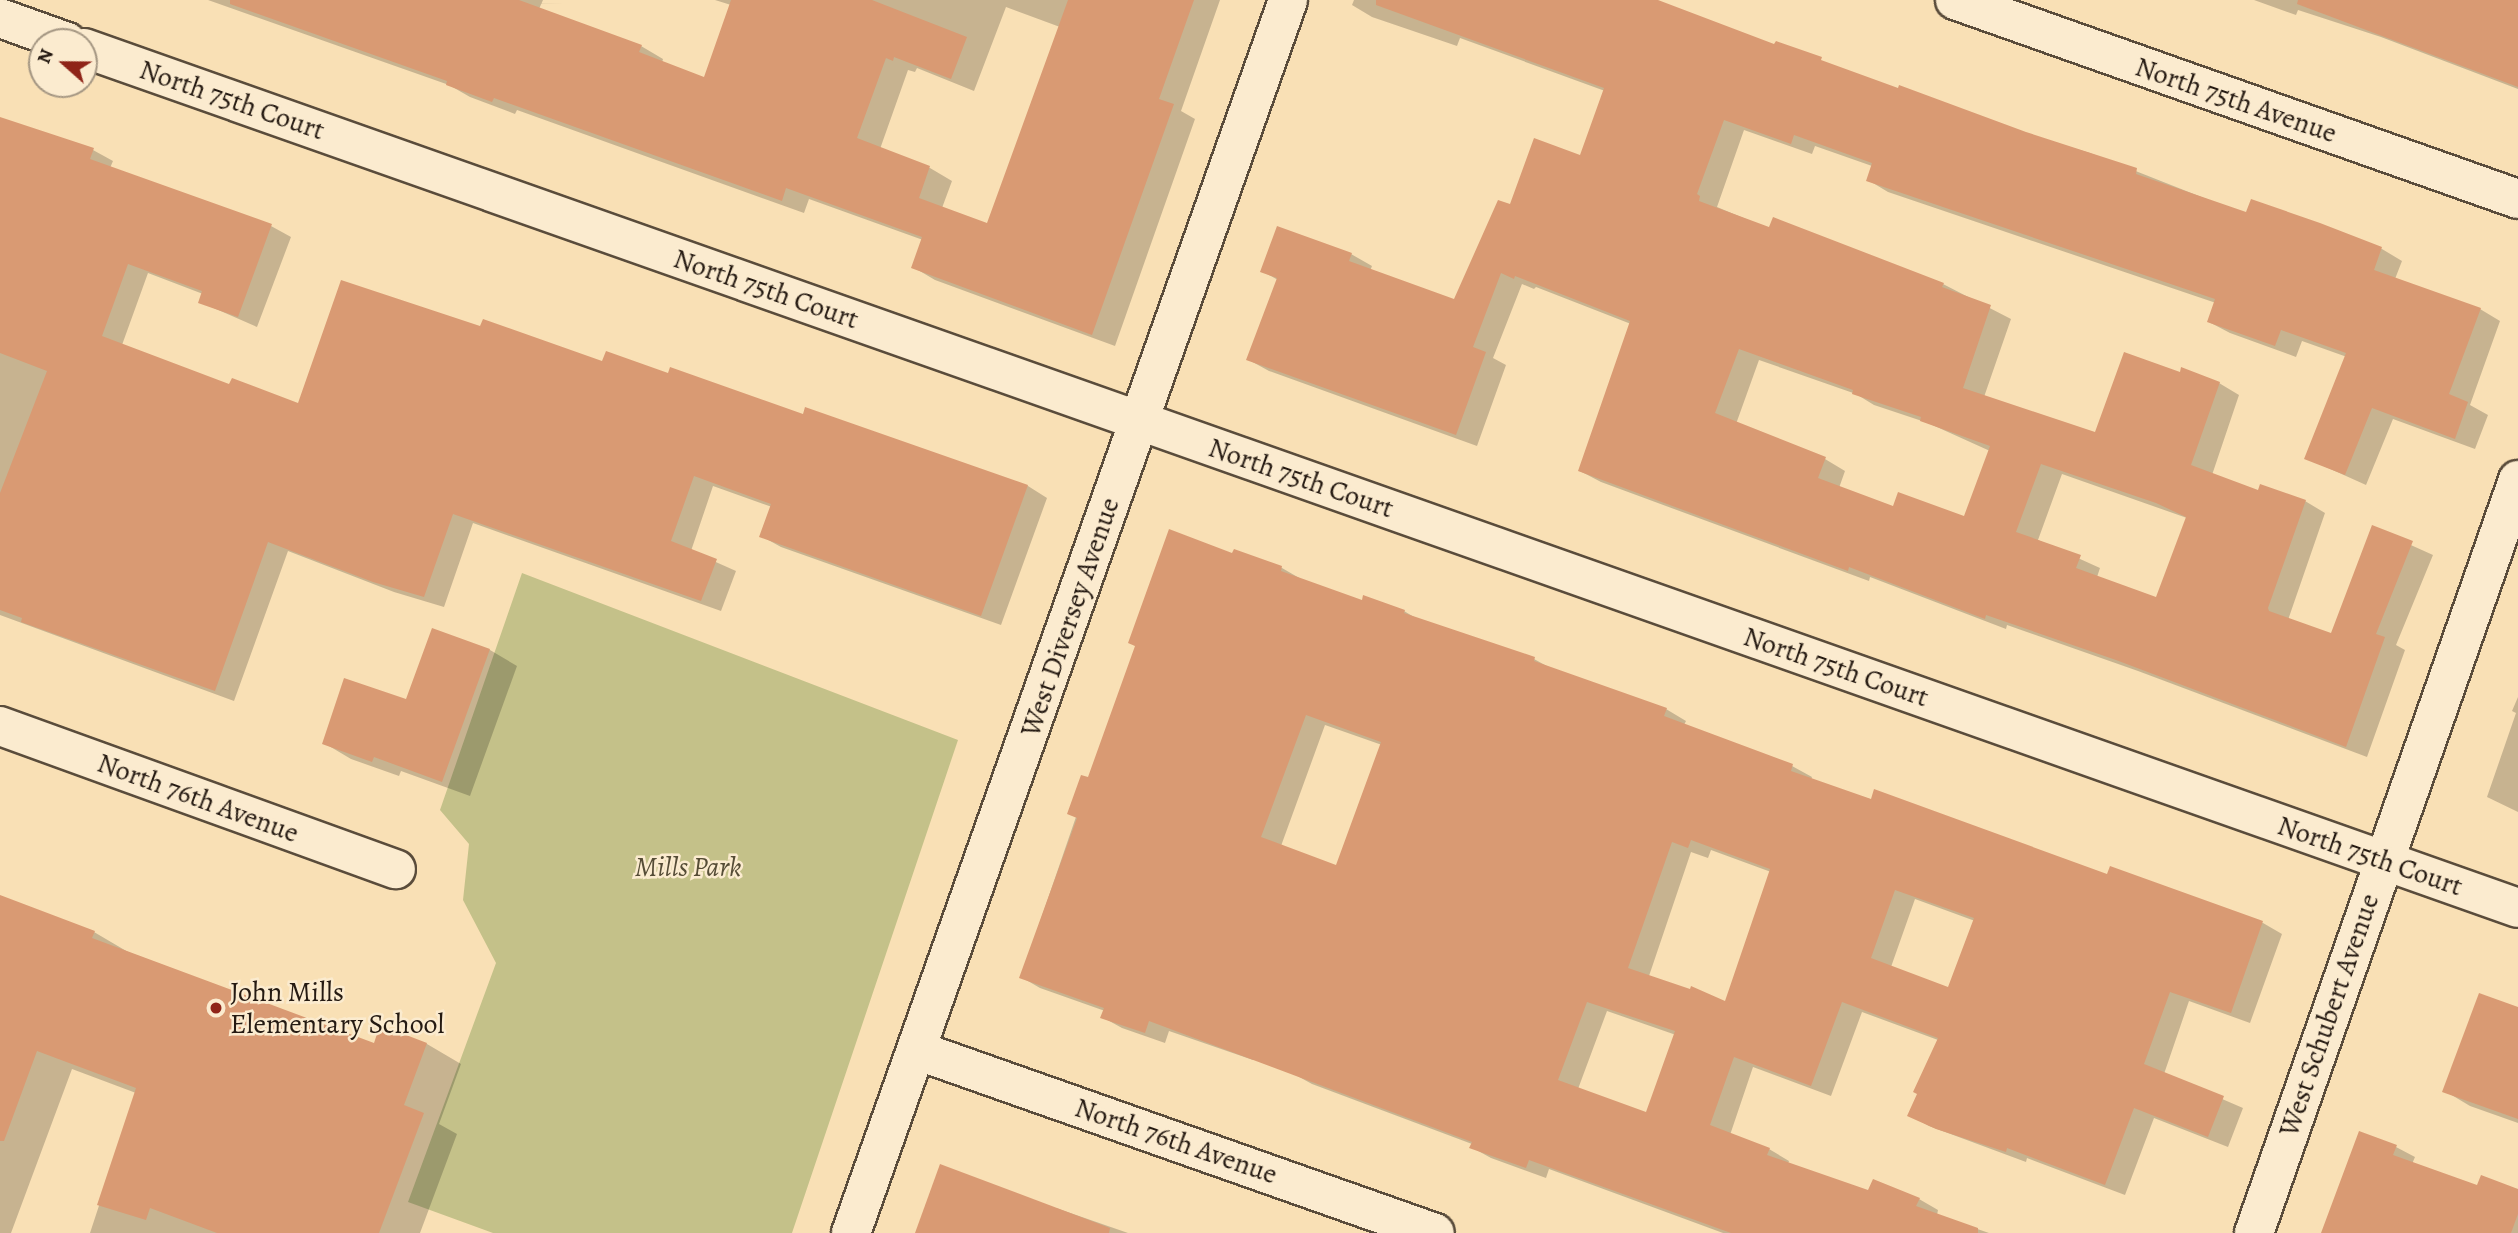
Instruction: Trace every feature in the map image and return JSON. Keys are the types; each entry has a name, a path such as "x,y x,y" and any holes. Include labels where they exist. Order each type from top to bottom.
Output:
{"street":[{"name":"West Diversey Avenue","path":"851,1233 1288,0"},
{"name":"North 75th Avenue","path":"1955,0 2518,199"},
{"path":"0,18 28,28"},
{"name":"North 75th Court","path":"98,53 2518,908"},
{"name":"West Schubert Avenue","path":"2254,1233 2518,480"},
{"name":"North 76th Avenue","path":"0,726 396,870"},
{"name":"North 76th Avenue","path":"916,1050 1435,1233"}],"green space":[{"name":"Mills Park","path":"522,573 958,740 792,1233 493,1233 408,1202 496,963 463,900 469,844 440,810"}],"building":[{"path":"230,0 519,0 642,45 639,52 704,77 731,0 872,0 967,37 951,79 894,57 893,61 886,58 857,138 930,166 919,198 987,223 1068,0 1194,0 1159,99 1174,104 1092,335 911,268 922,237 786,188 782,201 494,98 492,102 446,85 447,81 230,4"},
{"path":"1376,0 1658,0 1774,44 1776,41 1822,57 1821,60 1898,88 1899,85 2026,132 2137,168 2136,174 2246,212 2251,199 2320,223 2382,247 2374,270 2481,308 2449,394 2468,402 2455,439 2372,408 2345,475 2304,459 2346,353 2281,330 2275,346 2207,322 2215,299 1866,181 1872,163 1794,135 1791,144 1724,120 1697,194 1700,196 1699,201 1769,227 1773,217 1944,283 1942,287 1991,305 1963,388 2095,432 2124,352 2180,372 2181,367 2220,382 2191,465 2258,490 2260,484 2306,500 2269,611 2331,633 2372,525 2413,541 2376,634 2385,637 2346,747 2116,660 1986,615 1985,619 1849,567 1848,571 1578,471 1630,321 1515,276 1514,279 1501,273 1473,347 1486,352 1456,435 1246,360 1277,278 1260,272 1277,226 1352,253 1349,261 1454,299 1498,200 1510,204 1534,138 1580,155 1604,88 1376,5","holes":["1739,349 1853,390 1852,394 1921,417 1920,421 1990,446 1964,516 1898,492 1893,506 1818,478 1826,457 1715,413","2041,464 2156,503 2186,517 2156,597 2076,568 2081,555 2016,532"]},
{"path":"2298,0 2518,0 2518,87 2297,4"},
{"path":"0,117 94,148 90,159 272,224 238,317 198,303 202,291 128,264 102,336 229,384 232,378 298,403 341,280 480,326 483,319 602,361 606,351 668,373 670,367 803,414 805,407 1028,485 981,616 759,537 771,504 694,476 671,541 717,559 701,601 453,514 424,597 373,582 268,542 215,691 21,622 22,618 0,610 0,493 47,371 0,353"},
{"path":"1169,529 1232,553 1234,549 1282,566 1281,571 1362,600 1363,595 1405,610 1404,613 1535,657 1534,661 1667,708 1664,716 1793,764 1791,771 1871,799 1874,789 2107,874 2110,866 2263,921 2231,1013 2170,992 2144,1064 2224,1096 2208,1137 2134,1108 2105,1185 2007,1148 2006,1152 1936,1129 1907,1116 1917,1094 1913,1092 1938,1038 1842,1002 1811,1086 1734,1057 1710,1125 1770,1148 1767,1155 1868,1190 1873,1179 1920,1198 1916,1206 1978,1228 1978,1233 1731,1233 1529,1160 1526,1168 1469,1148 1472,1142 1149,1021 1145,1033 1100,1018 1104,1008 1019,978 1077,818 1067,814 1081,775 1088,777 1135,646 1128,643","holes":["1306,715 1381,742 1336,865 1261,837","1691,840 1770,869 1725,1001 1691,986 1690,989 1628,968 1672,842 1688,848","1895,890 1974,918 1948,987 1871,958","1587,1002 1675,1031 1646,1112 1558,1080"]},
{"path":"432,628 490,649 442,782 374,757 372,762 322,744 344,678 406,699"},
{"path":"0,895 95,931 92,938 374,1043 380,1025 427,1043 404,1105 424,1113 379,1233 217,1233 150,1208 146,1220 97,1205 136,1088 37,1051 4,1141 0,1141"},
{"path":"2479,993 2518,1007 2518,1119 2442,1092"},
{"path":"2359,1131 2397,1145 2393,1155 2477,1185 2481,1175 2518,1189 2518,1214 2511,1233 2321,1233"},
{"path":"940,1164 1110,1228 1109,1233 915,1233"}],"place":[{"name":"John Mills Elementary School","path":"216,1008"}]}
